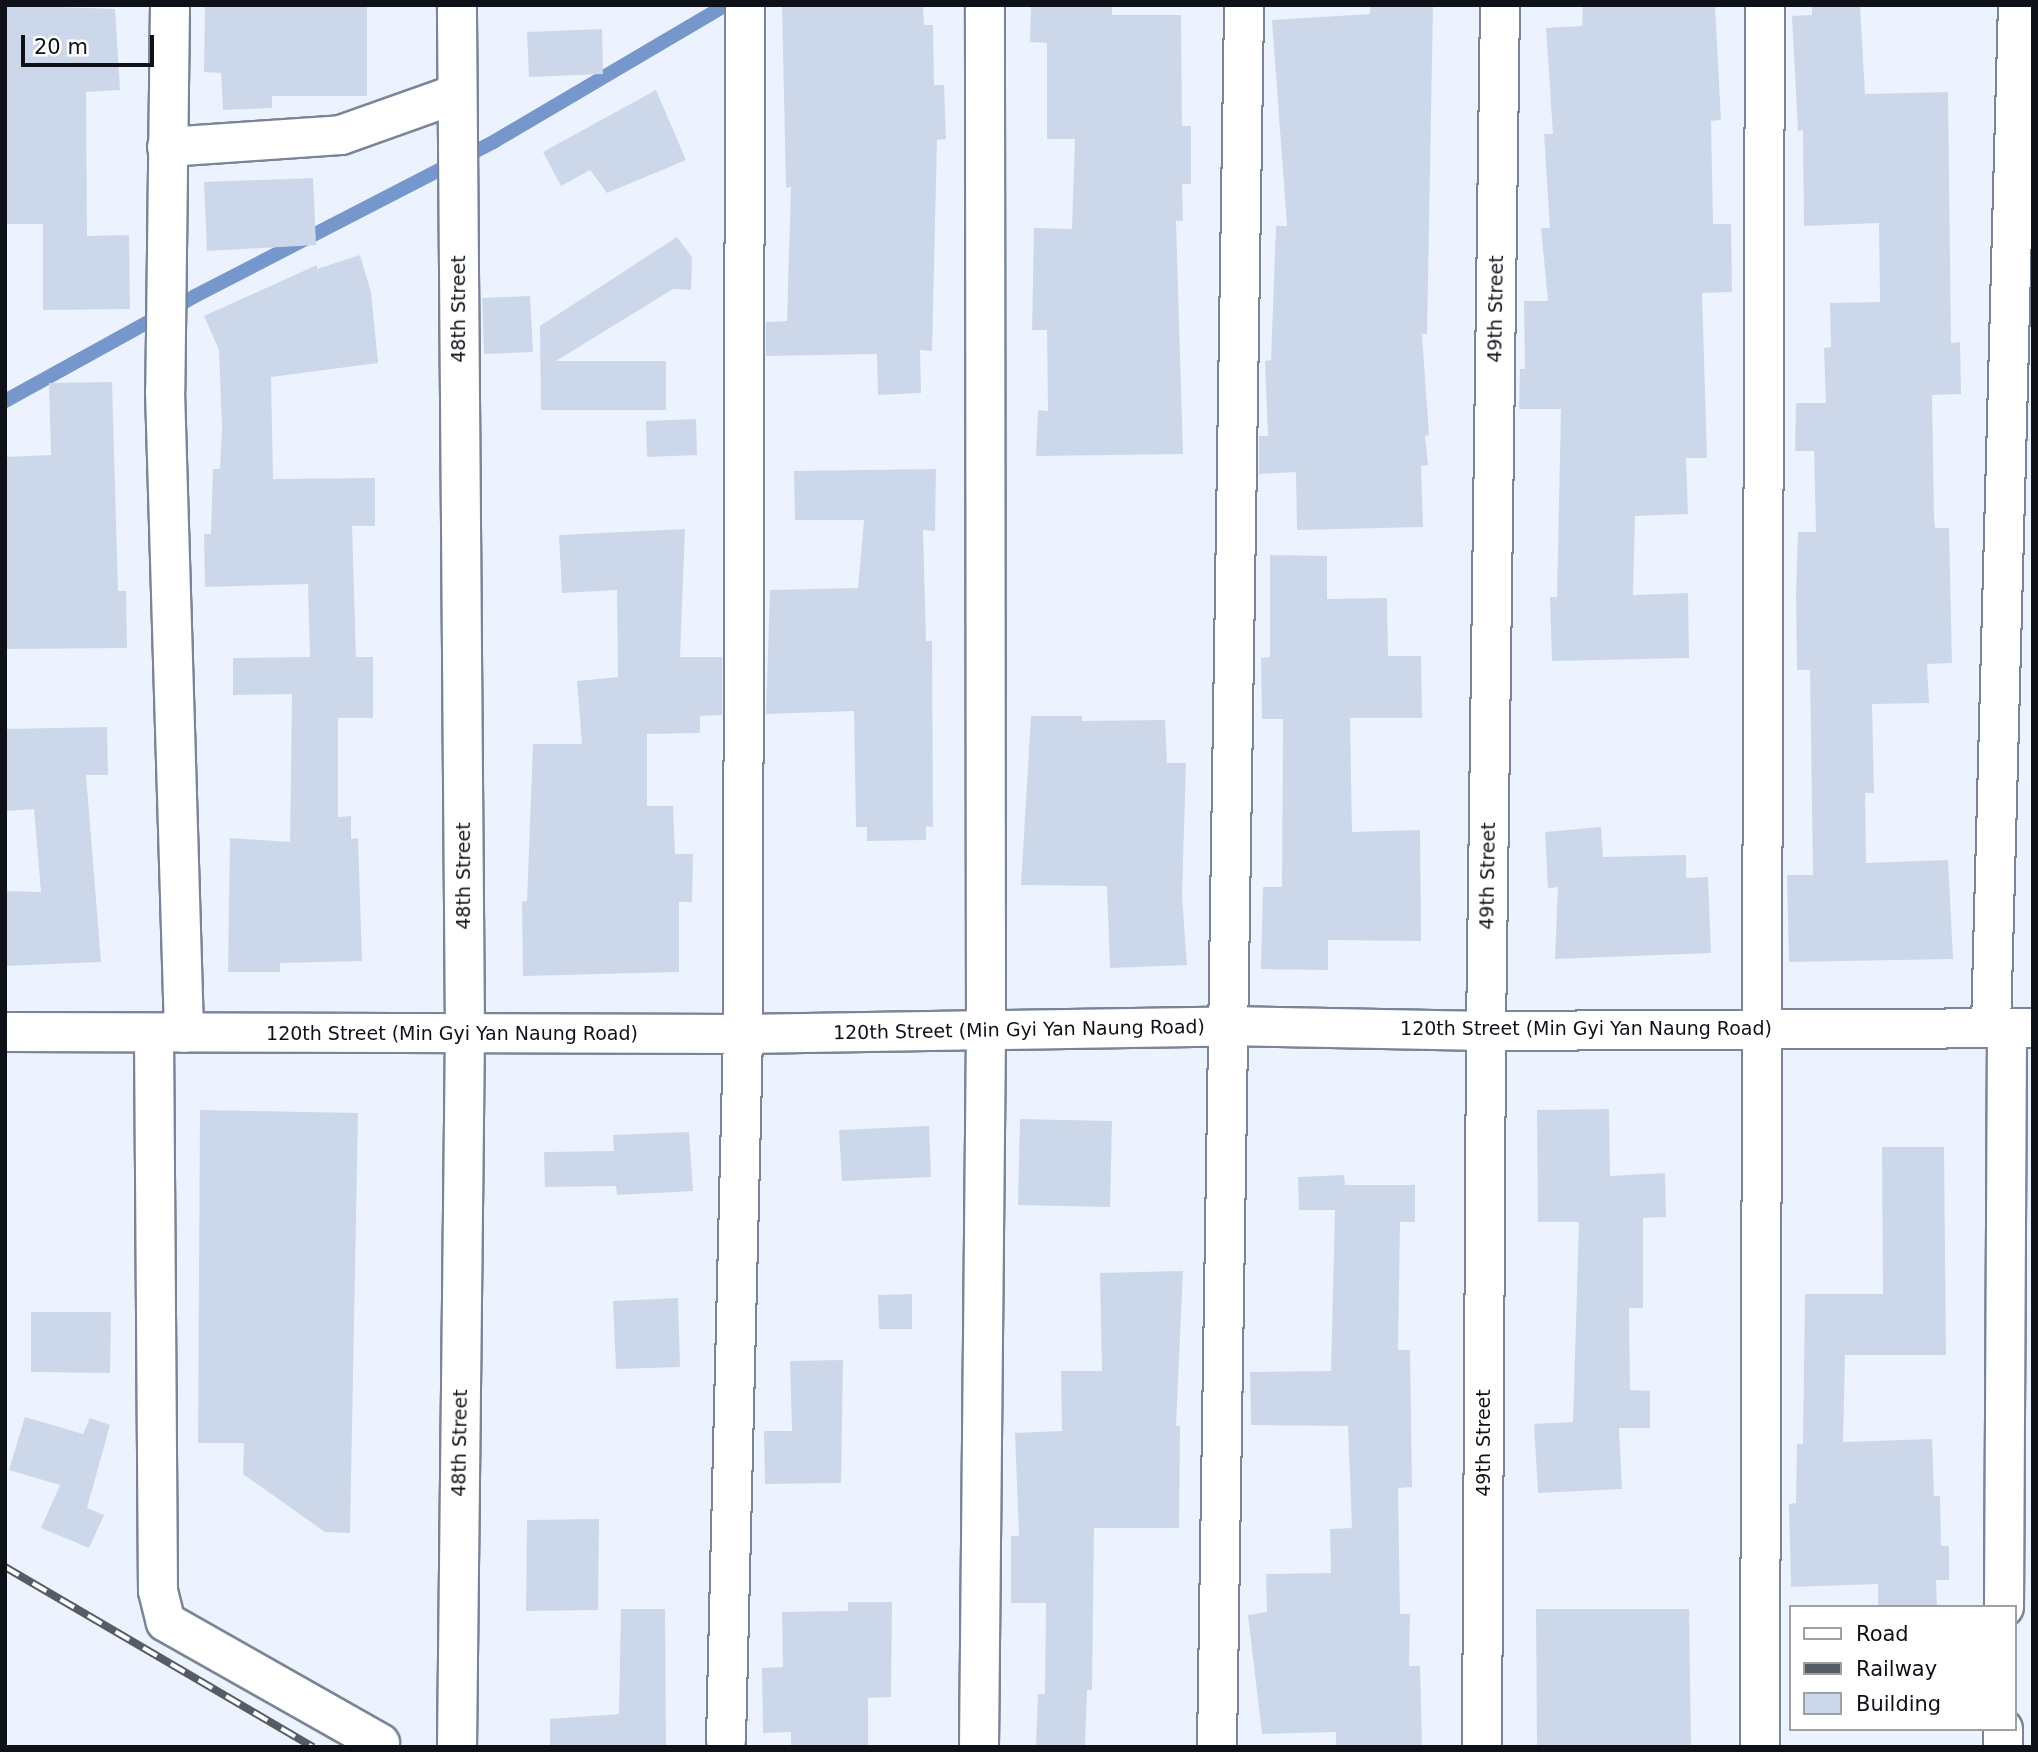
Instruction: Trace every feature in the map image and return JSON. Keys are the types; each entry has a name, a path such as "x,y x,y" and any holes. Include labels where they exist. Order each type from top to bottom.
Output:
{"street":[{"path":"170,5 164,267 169,1033 158,1591 166,1622 380,1743"},
{"name":"48th Street","path":"457,5 455,111 459,224 465,1034 457,1747"},
{"path":"979,1747 986,1033 985,5"},
{"path":"1217,1747 1226,1026 1244,5"},
{"name":"49th Street","path":"1482,1747 1486,1031 1500,5"},
{"path":"1760,1747 1765,5"},
{"path":"2004,1605 2018,5"},
{"path":"726,1740 743,1034 745,17"},
{"path":"167,147 341,135 455,111"},
{"name":"120th Street (Min Gyi Yan Naung Road)","path":"5,1032 986,1033 1226,1026 1486,1031 2010,1028"}],"building":[{"path":"5,5 115,9 120,90 86,92 87,236 129,235 130,309 43,310 43,224 5,224"},
{"path":"205,5 367,5 367,96 272,96 272,108 223,110 221,73 204,72"},
{"path":"782,5 923,5 924,25 933,25 934,85 944,85 946,139 937,140 932,351 920,350 921,393 878,395 877,354 766,356 766,322 787,321 791,187 786,188"},
{"path":"1031,5 1112,5 1112,15 1181,15 1182,126 1191,126 1191,184 1182,184 1183,221 1176,221 1183,454 1036,456 1038,410 1048,411 1047,330 1032,330 1034,228 1072,229 1075,139 1047,139 1047,43 1030,42"},
{"path":"1370,5 1433,5 1427,334 1422,334 1429,435 1425,436 1428,465 1421,466 1423,527 1297,530 1296,472 1259,474 1259,436 1268,436 1265,361 1271,360 1276,226 1287,226 1272,20 1370,14"},
{"path":"1583,5 1715,5 1721,120 1711,121 1713,224 1731,224 1732,292 1702,293 1707,458 1686,458 1688,514 1635,516 1633,595 1688,593 1689,658 1552,661 1550,597 1557,597 1561,409 1519,409 1520,369 1525,369 1524,301 1548,301 1541,228 1550,228 1544,134 1553,134 1546,28 1582,26"},
{"path":"1812,5 1860,5 1865,94 1948,92 1951,343 1960,342 1961,394 1932,395 1934,517 1935,528 1949,528 1952,663 1927,664 1929,703 1872,704 1874,793 1865,793 1866,863 1948,860 1953,959 1789,962 1787,875 1813,875 1810,670 1797,670 1796,592 1798,532 1816,532 1814,451 1795,451 1796,403 1826,403 1824,348 1831,347 1830,303 1880,302 1879,223 1804,226 1803,130 1798,131 1792,16 1812,15"},
{"path":"602,29 603,74 529,77 527,32"},
{"path":"656,90 686,160 607,193 590,170 561,186 543,152"},
{"path":"313,178 316,245 207,251 204,182"},
{"path":"677,237 692,257 691,290 673,289 556,361 666,361 666,410 541,410 540,326"},
{"path":"360,255 371,292 378,363 271,377 273,479 375,478 375,526 352,526 356,657 373,657 373,718 338,718 338,817 351,816 351,839 358,838 362,961 280,963 280,972 228,972 230,838 290,842 292,694 233,695 233,658 310,657 308,584 205,587 204,534 211,534 213,469 220,469 222,428 219,350 204,316 317,265 317,269"},
{"path":"530,296 533,352 484,354 482,298"},
{"path":"112,382 118,591 126,591 127,648 5,649 5,457 51,455 49,383"},
{"path":"696,419 697,455 647,457 646,421"},
{"path":"936,469 935,531 923,530 926,641 932,641 933,827 926,826 926,840 867,841 867,827 856,827 854,711 766,714 770,590 858,588 864,520 795,520 794,471"},
{"path":"685,529 680,657 722,657 722,715 700,716 700,733 647,734 647,806 673,806 675,854 693,854 692,902 679,902 679,972 523,976 522,902 527,901 533,744 582,744 577,681 618,677 617,590 562,593 559,535"},
{"path":"1270,555 1327,556 1327,599 1387,598 1388,656 1421,656 1422,718 1350,718 1352,832 1420,830 1421,941 1328,940 1328,970 1261,969 1263,887 1282,887 1283,719 1262,719 1261,658 1270,657"},
{"path":"1031,716 1082,716 1082,721 1165,720 1167,763 1186,763 1182,896 1187,965 1110,968 1107,886 1021,885"},
{"path":"107,727 108,775 86,775 101,962 5,966 5,891 41,892 34,809 5,811 5,729"},
{"path":"1601,827 1603,857 1686,855 1686,878 1708,877 1711,953 1555,959 1558,887 1548,888 1545,832"},
{"path":"1609,1109 1610,1176 1665,1173 1666,1217 1643,1218 1643,1308 1629,1308 1630,1390 1650,1391 1650,1428 1619,1428 1622,1489 1538,1493 1534,1424 1573,1422 1579,1222 1538,1222 1537,1110"},
{"path":"200,1110 358,1113 350,1533 325,1532 243,1474 244,1443 198,1443"},
{"path":"1020,1119 1112,1121 1110,1207 1018,1205"},
{"path":"929,1126 931,1177 842,1181 839,1130"},
{"path":"689,1132 693,1191 617,1195 616,1186 545,1187 544,1152 614,1151 613,1135"},
{"path":"1882,1147 1944,1147 1946,1355 1845,1355 1843,1442 1932,1439 1934,1496 1940,1496 1941,1546 1949,1546 1949,1580 1936,1580 1937,1605 1878,1605 1878,1584 1791,1587 1789,1504 1796,1503 1797,1444 1803,1444 1805,1294 1883,1294"},
{"path":"1344,1175 1345,1185 1415,1185 1415,1222 1400,1222 1398,1350 1410,1350 1412,1487 1398,1488 1400,1614 1410,1614 1409,1666 1420,1666 1422,1747 1336,1747 1336,1732 1262,1734 1248,1615 1267,1612 1266,1574 1331,1573 1330,1529 1352,1528 1348,1426 1251,1425 1250,1372 1331,1371 1335,1210 1299,1210 1298,1177"},
{"path":"1183,1271 1176,1426 1180,1426 1179,1528 1094,1528 1092,1690 1087,1690 1085,1747 1036,1747 1038,1694 1045,1694 1046,1603 1011,1603 1011,1536 1019,1536 1015,1433 1062,1431 1061,1371 1102,1371 1100,1273"},
{"path":"912,1294 912,1329 879,1329 878,1295"},
{"path":"678,1298 680,1367 616,1369 613,1301"},
{"path":"31,1312 111,1312 110,1373 31,1372"},
{"path":"843,1360 841,1483 765,1484 764,1431 792,1431 790,1361"},
{"path":"25,1417 83,1434 90,1418 110,1425 87,1508 104,1515 89,1548 41,1528 60,1485 9,1470"},
{"path":"599,1519 598,1610 526,1611 527,1520"},
{"path":"848,1602 892,1602 891,1697 868,1698 868,1747 791,1747 791,1732 763,1733 762,1668 783,1667 782,1612 848,1611"},
{"path":"621,1609 665,1609 666,1747 550,1747 550,1719 619,1714"},
{"path":"1536,1609 1689,1609 1691,1747 1537,1747"}],"waterway":[{"path":"5,401 195,296 495,141 726,5"}],"railway":[{"path":"5,1567 313,1747"}]}
